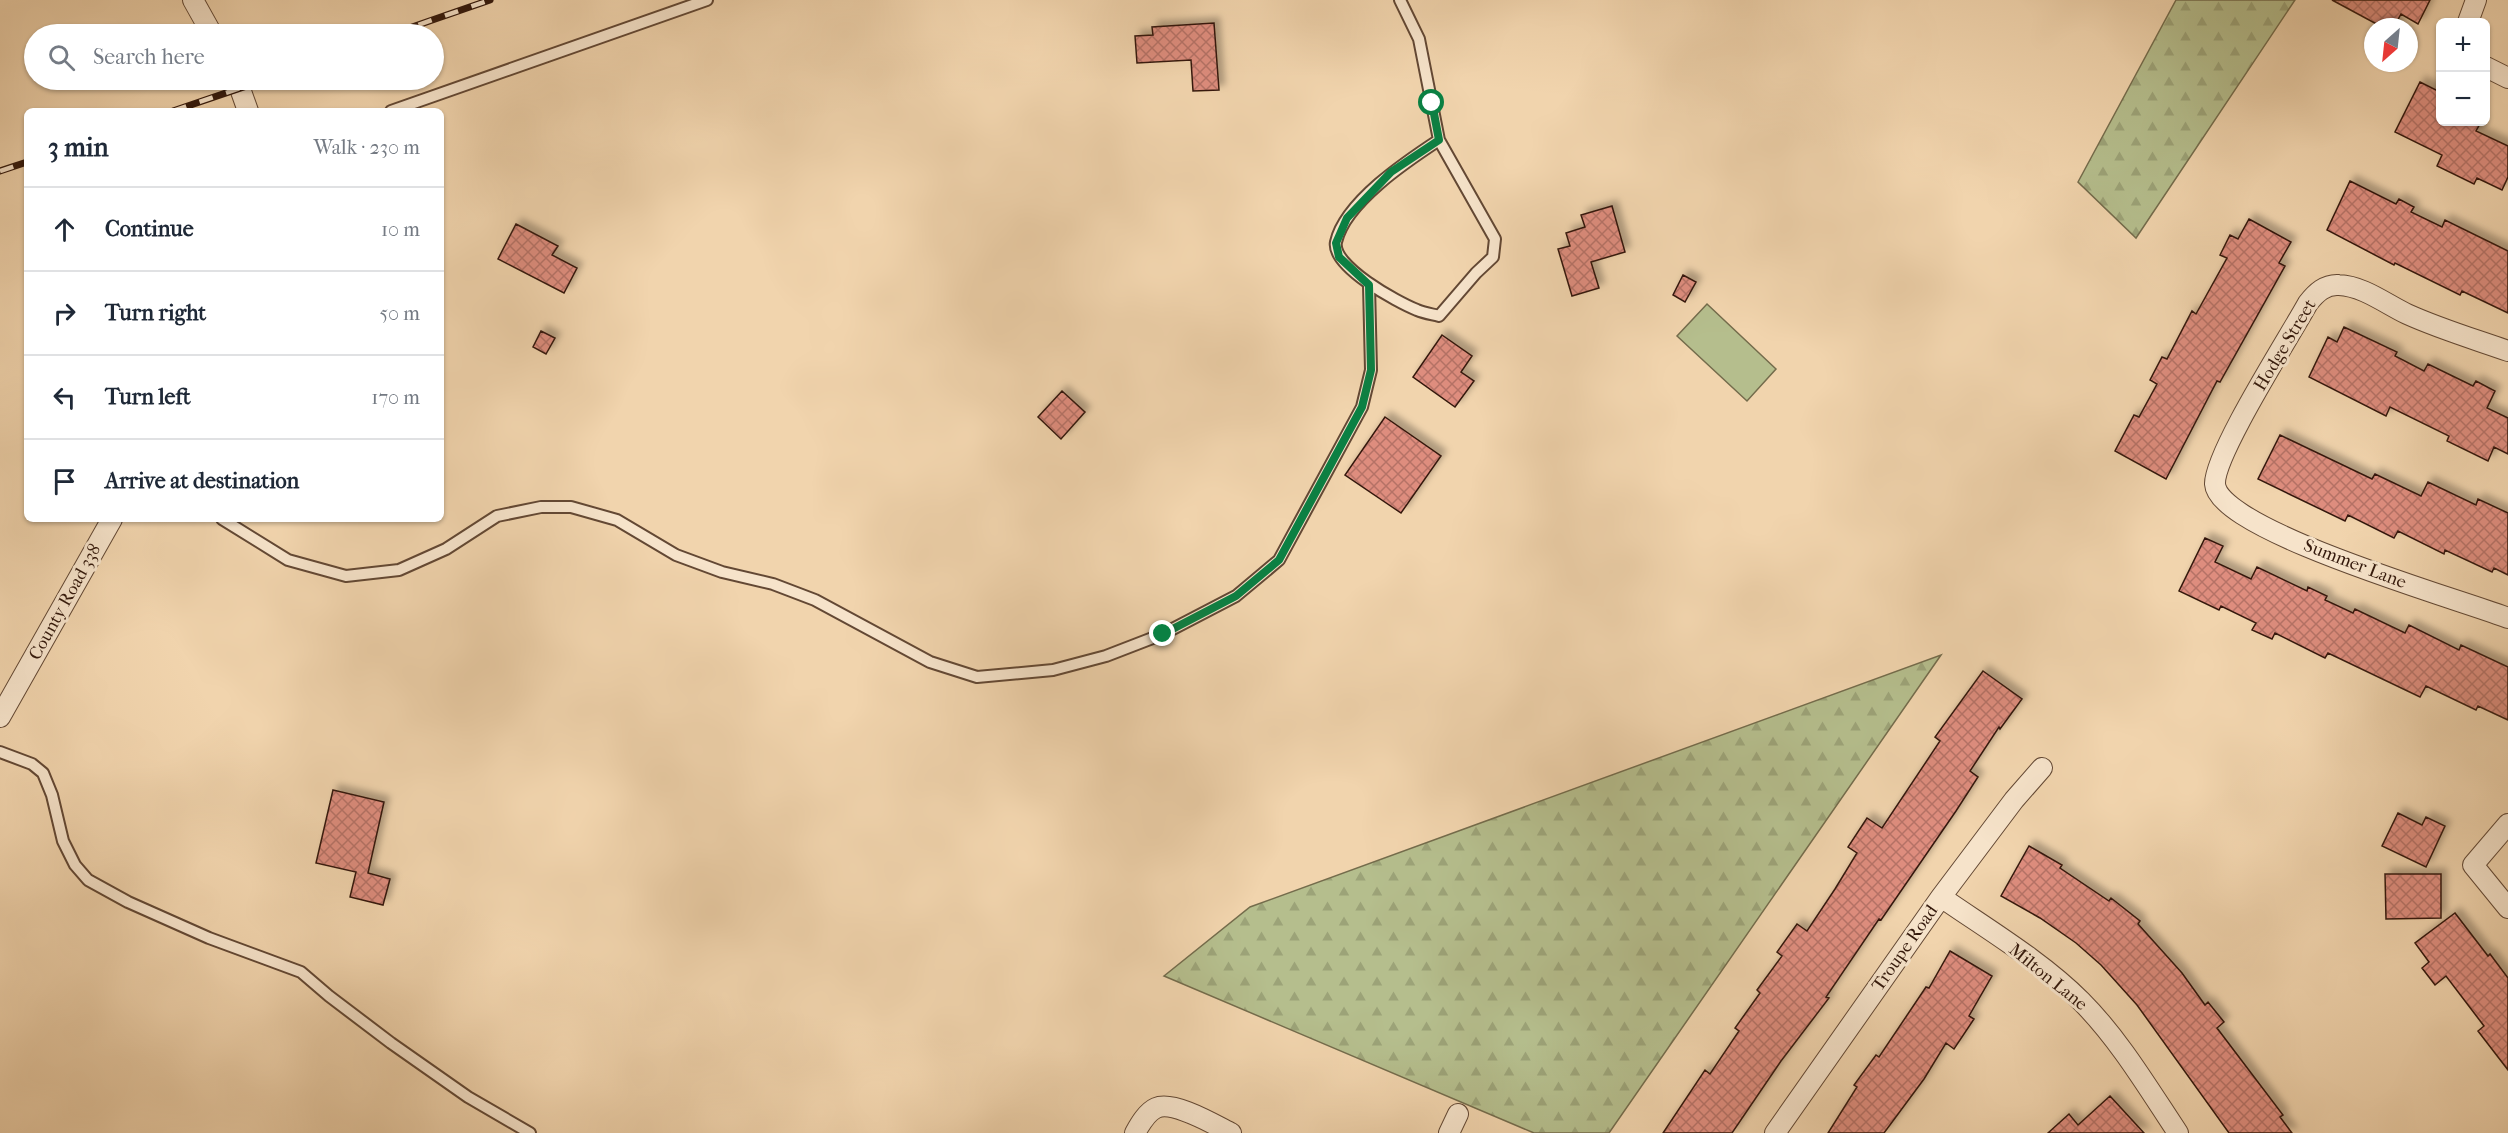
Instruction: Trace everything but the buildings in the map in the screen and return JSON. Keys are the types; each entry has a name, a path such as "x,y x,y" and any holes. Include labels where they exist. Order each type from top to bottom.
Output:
{"street":[{"path":"193,0 206,24"},
{"path":"2469,18 2476,0"},
{"path":"2490,69 2508,78"},
{"path":"241,90 247,108"},
{"name":"Hodge Street","path":"2215,487 2216,474 2226,447 2308,303 2325,287 2336,284 2350,286 2425,321 2508,351"},
{"name":"Summer Lane","path":"2215,487 2230,507 2299,543 2353,566 2508,618"},
{"name":"County Road 338","path":"0,717 110,522"},
{"name":"Troupe Road","path":"1775,1133 1941,897 2014,800 2042,768"},
{"path":"2508,824 2473,865 2508,908"},
{"name":"Milton Lane","path":"1941,897 2040,967 2080,1000 2124,1053 2178,1133"},
{"path":"1135,1133 1145,1117 1156,1108 1168,1106 1231,1133"},
{"path":"1449,1133 1458,1114"}],"lane":[{"path":"400,108 706,0"},
{"path":"1400,0 1419,39 1439,140 1495,239 1493,257 1439,316 1416,310 1369,285 1339,257 1336,243 1347,218 1391,172 1439,140"},
{"path":"227,522 288,560 346,576 399,570 446,549 497,516 541,507 571,507 617,520 676,555 722,572 774,584 814,600 930,662 977,677 1053,670 1106,656 1163,634 1236,596 1279,560 1362,407 1371,370 1369,285"},
{"path":"0,752 32,764 44,773 63,841 75,865 88,880 128,902 209,938 302,972 391,1043 468,1097 530,1133"}],"green space":[{"path":"2176,0 2295,0 2136,238 2078,182"},
{"path":"1707,304 1776,369 1747,401 1677,336"},
{"path":"1941,655 1609,1133 1534,1133 1164,976 1250,907"}],"railway":[{"path":"421,24 490,0"},
{"path":"182,108 235,90"},
{"path":"0,171 24,163"}],"route":[{"path":"1163,634 1236,596 1279,560 1362,407 1371,370 1369,285 1339,257 1336,243 1347,218 1391,172 1439,140 1432,103"}]}
